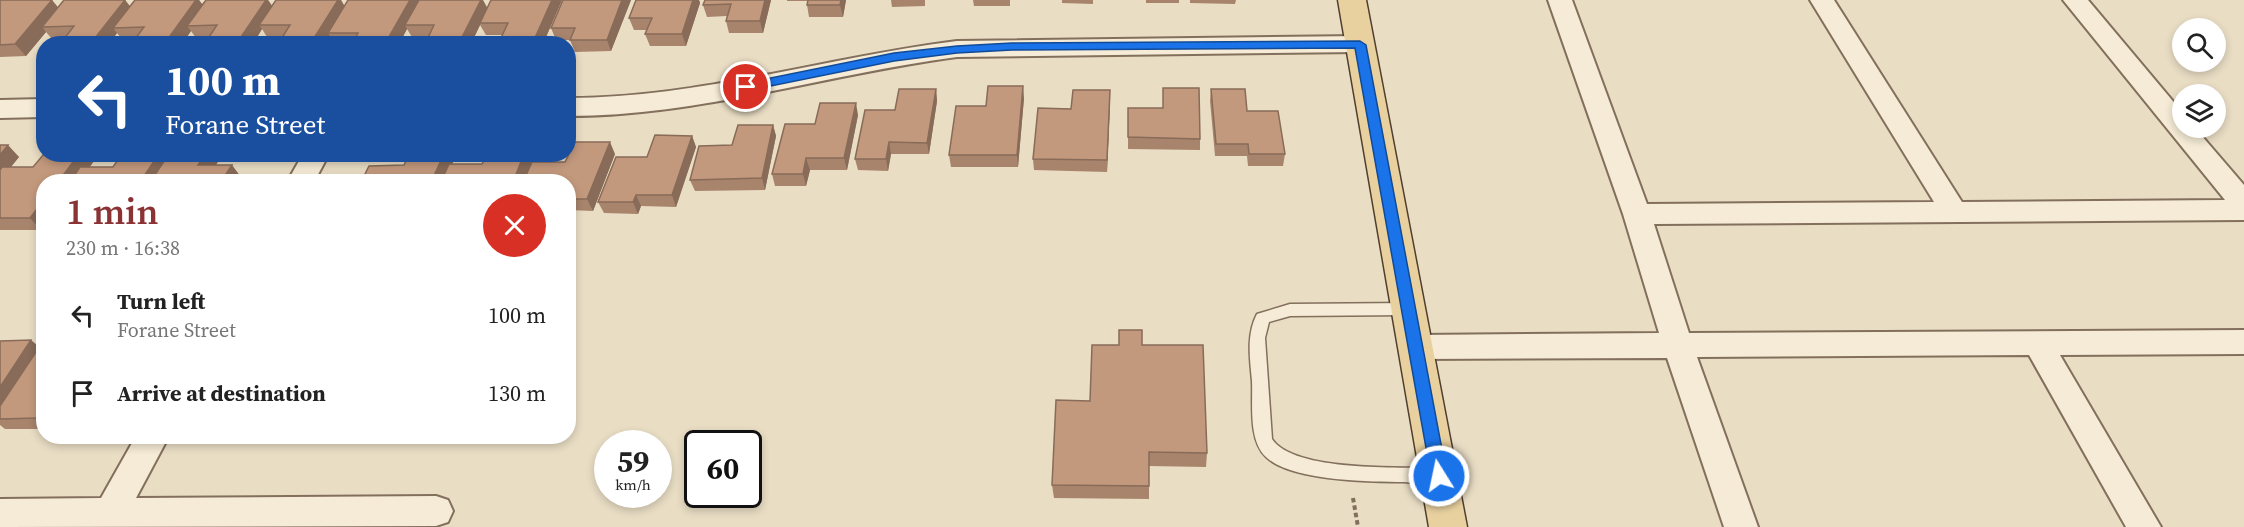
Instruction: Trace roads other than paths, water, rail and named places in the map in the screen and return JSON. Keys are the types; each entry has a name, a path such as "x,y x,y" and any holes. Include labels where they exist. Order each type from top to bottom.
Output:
{"main road":[{"path":"1352,0 1448,527"}],"street":[{"path":"1560,0 1637,214 1678,345 1741,527"},
{"path":"1822,0 1954,212"},
{"path":"2075,0 2244,204"},
{"path":"576,106 704,96 894,57 957,49 1012,46 1360,45"},
{"path":"0,109 36,108"},
{"path":"1637,214 2244,210"},
{"path":"1416,346 2244,342"},
{"path":"2037,343 2144,527"},
{"path":"110,513 149,444"},
{"path":"0,514 436,511"}],"lane":[{"path":"1409,309 1290,310 1262,318 1257,338 1264,441 1273,453 1291,463 1323,470 1439,476"}]}
